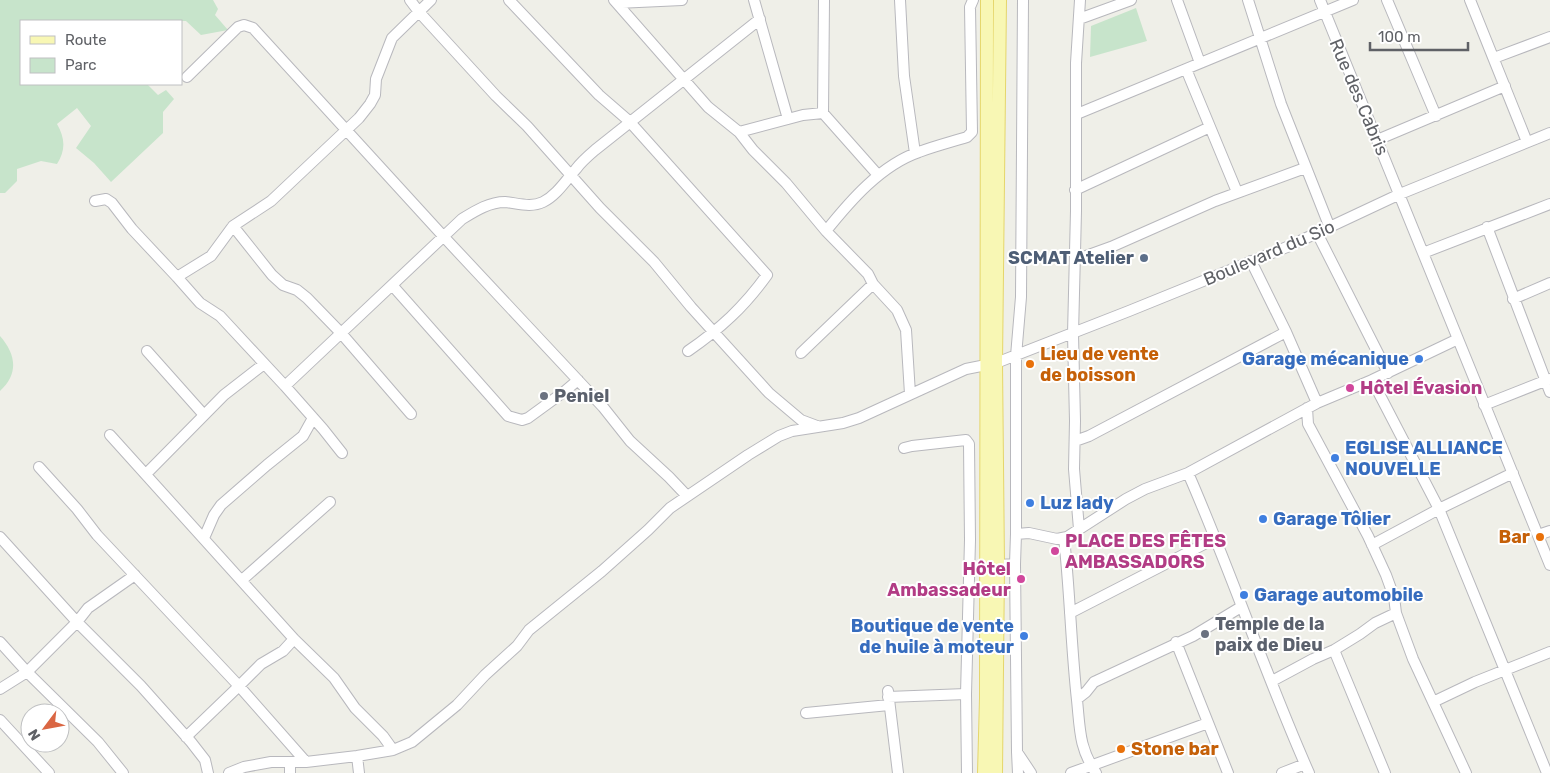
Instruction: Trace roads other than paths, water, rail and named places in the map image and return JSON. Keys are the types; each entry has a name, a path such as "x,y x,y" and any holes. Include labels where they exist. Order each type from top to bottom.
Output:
{"main road":[{"path":"987,0 991,364 998,565 996,773"},
{"path":"984,773 986,540 1000,0"}],"street":[{"path":"410,0 418,12 600,208 648,256 691,307 770,393 801,420 818,426"},
{"path":"177,277 211,256 233,226 271,200 347,130 370,104 375,95 376,79 392,38 431,0"},
{"path":"509,0 599,95 629,121 767,275 741,307 715,332 688,351"},
{"path":"616,1 682,0"},
{"path":"754,0 788,119"},
{"path":"824,0 823,113 878,175"},
{"path":"900,0 904,76 915,153"},
{"path":"826,232 843,210 878,175 915,153 967,137 972,132 970,7 973,0"},
{"path":"1018,773 1015,564 1016,356 1021,297 1023,0"},
{"path":"1079,529 1074,469 1073,334 1077,114 1076,63 1080,0"},
{"path":"1079,19 1131,0"},
{"path":"1177,0 1200,63"},
{"path":"1248,0 1281,104 1330,228"},
{"name":"Rue des Cabris","path":"1320,0 1550,565"},
{"path":"1077,114 1354,0"},
{"path":"1387,0 1436,116"},
{"path":"1470,0 1527,142"},
{"path":"616,1 685,78 708,107 740,132 753,150 786,183 826,232 868,274 873,284 897,310 904,324 908,352 910,394"},
{"path":"285,386 462,219 476,210 503,202 534,205 544,202 558,190 582,161 629,121 760,20"},
{"path":"187,77 238,27 244,25 253,28 444,237 604,407 630,441 687,496"},
{"path":"1494,58 1550,37"},
{"path":"1186,69 1237,192"},
{"path":"1377,140 1505,86"},
{"path":"740,132 788,119 823,113"},
{"path":"1075,190 1210,127"},
{"name":"Boulevard du Sio","path":"228,773 259,764 290,768 306,762 393,750 412,742 457,705 516,646 529,630 602,571 670,508 779,436 860,418 966,369 1016,356 1073,334 1330,228 1400,194 1550,133"},
{"path":"1075,260 1111,247 1237,192 1305,168"},
{"path":"95,201 106,199 112,203 132,229 200,303 220,316 285,386 342,453"},
{"path":"1423,253 1550,204"},
{"path":"233,226 272,275 283,285 297,290 307,298 341,333 411,414"},
{"path":"1487,227 1513,299 1548,380 1550,392"},
{"path":"1317,233 1388,372"},
{"path":"1251,261 1286,332 1317,403"},
{"path":"1513,299 1550,283"},
{"path":"801,353 873,284"},
{"path":"392,285 508,416 522,420 528,418 578,380"},
{"path":"1075,441 1098,431 1286,332"},
{"path":"1016,534 1029,533 1049,538 1064,538 1145,489 1188,473 1317,403 1372,380 1458,339"},
{"path":"147,350 204,416"},
{"path":"146,474 224,395 264,364"},
{"path":"1372,380 1439,509 1547,773"},
{"path":"1484,405 1548,380"},
{"path":"1308,408 1308,424 1312,435 1372,545 1391,585 1396,613 1413,659 1466,773"},
{"path":"204,538 214,515 221,505 302,436 313,418"},
{"path":"110,435 294,639 334,678 356,708 383,736 393,750"},
{"path":"904,448 966,440 968,442 970,540 966,694 967,773"},
{"path":"39,467 77,509 97,535 239,686 306,762"},
{"path":"1188,473 1216,538 1241,607 1307,769 1282,773"},
{"path":"1372,545 1439,509 1513,474"},
{"path":"242,580 330,502"},
{"path":"1538,535 1550,531"},
{"path":"0,537 77,622 141,686 186,737 205,760 208,773"},
{"path":"1064,538 1076,699 1084,753 1093,769"},
{"path":"1070,613 1216,538"},
{"path":"970,540 986,540"},
{"path":"998,565 1015,564"},
{"path":"0,689 27,672 93,604 135,575"},
{"path":"1076,699 1086,692 1094,682 1176,642 1193,636 1241,607"},
{"path":"1272,681 1313,658 1334,650 1375,622 1396,613"},
{"path":"186,737 261,664 283,651 294,639"},
{"path":"0,642 27,672 98,742 123,773"},
{"path":"1176,642 1228,773"},
{"path":"1334,650 1385,773"},
{"path":"1433,702 1550,652"},
{"path":"806,713 888,697 966,694"},
{"path":"888,697 898,773"},
{"path":"0,720 49,773"},
{"path":"1071,773 1093,769 1208,723"},
{"path":"1017,752 1031,773"},
{"path":"357,756 359,773"}],"place":[{"name":"SCMAT Atelier","path":"1144,258"},
{"name":"Garage mécanique","path":"1419,359"},
{"name":"Lieu de vente de boisson","path":"1030,364"},
{"name":"Hôtel Évasion","path":"1350,388"},
{"name":"Peniel","path":"544,396"},
{"name":"EGLISE ALLIANCE NOUVELLE","path":"1335,458"},
{"name":"Luz lady","path":"1030,503"},
{"name":"Garage Tôlier","path":"1263,519"},
{"name":"Bar","path":"1540,537"},
{"name":"PLACE DES FÊTES AMBASSADORS","path":"1055,551"},
{"name":"Hôtel Ambassadeur","path":"1021,579"},
{"name":"Garage automobile","path":"1244,595"},
{"name":"Temple de la paix de Dieu","path":"1205,634"},
{"name":"Boutique de vente de huile à moteur","path":"1024,636"},
{"name":"Stone bar","path":"1121,749"}]}
